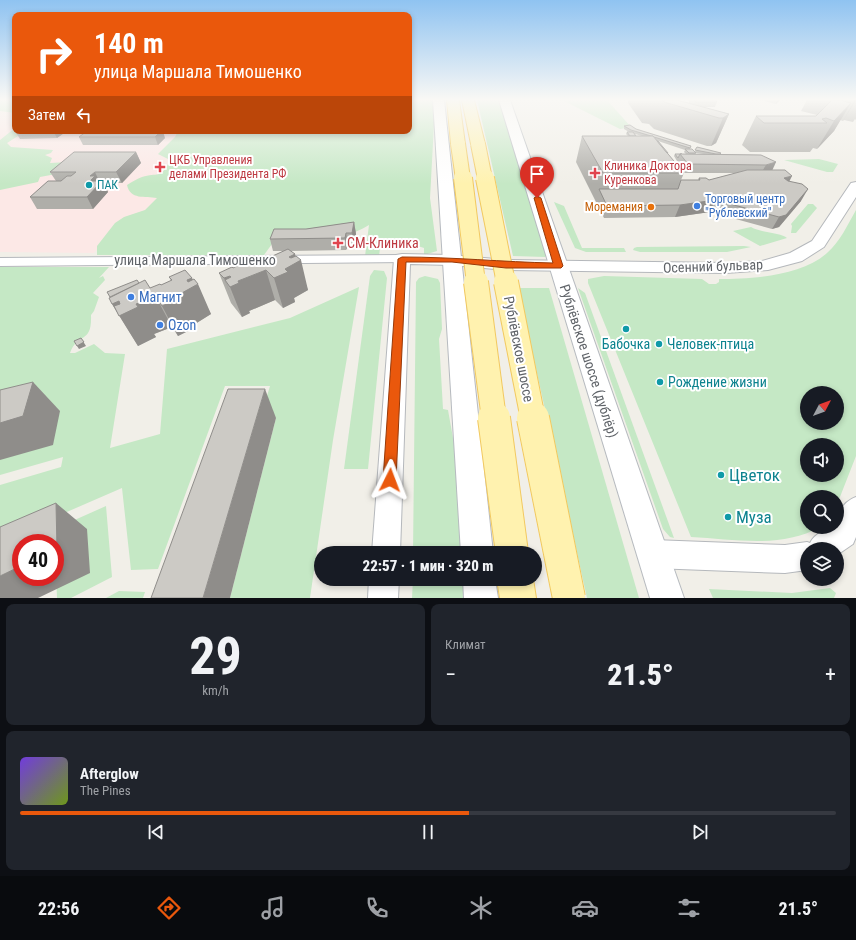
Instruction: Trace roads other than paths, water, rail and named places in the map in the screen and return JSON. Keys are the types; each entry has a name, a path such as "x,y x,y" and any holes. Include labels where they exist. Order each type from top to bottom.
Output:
{"main road":[{"path":"440,128 476,546"},
{"name":"Рублёвское шоссе","path":"463,128 468,144 569,598"},
{"name":"Рублёвское шоссе","path":"468,128 468,144 511,546"},
{"name":"Рублёвское шоссе (дублёр)","path":"513,128 667,598"},
{"path":"480,586 481,598"},
{"path":"516,586 518,598"}],"street":[{"name":"Осенний бульвар","path":"558,266 726,268 762,266 780,262 802,254 818,244 856,186"},
{"name":"улица Маршала Тимошенко","path":"0,262 402,259 452,260 506,265 558,266"},
{"path":"386,546 402,259"},
{"path":"832,542 843,534 856,510"},
{"path":"653,554 785,559 800,557"},
{"path":"383,598 384,586"}],"place":[{"name":"ЦКБ Управления делами Президента РФ","path":"160,167"},
{"name":"Клиника Доктора Куренкова","path":"595,173"},
{"name":"ПАК","path":"89,185"},
{"name":"Торговый центр \"Рублевский\"","path":"697,206"},
{"name":"Моремания","path":"651,207"},
{"name":"СМ-Клиника","path":"338,243"},
{"name":"Магнит","path":"131,297"},
{"name":"Ozon","path":"160,325"},
{"name":"Бабочка","path":"626,329"},
{"name":"Человек-птица","path":"659,344"},
{"name":"Рождение жизни","path":"660,382"},
{"name":"Цветок","path":"721,475"},
{"name":"Муза","path":"728,517"}]}
